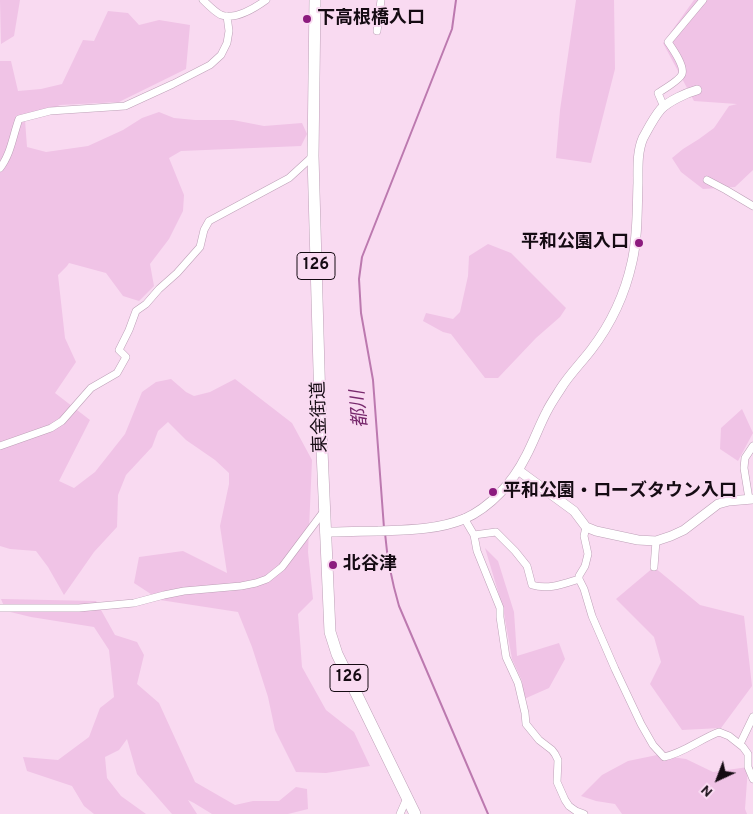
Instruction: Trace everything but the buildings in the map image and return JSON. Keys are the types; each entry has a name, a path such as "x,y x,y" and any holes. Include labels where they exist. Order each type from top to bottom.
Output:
{"highway":[{"name":"東金街道","path":"315,0 313,156 324,511 330,632 415,814"}],"street":[{"path":"203,0 219,14 227,16 241,14 266,0"},
{"path":"376,31 381,0"},
{"path":"664,107 658,93 682,74 680,63 668,42 703,0"},
{"path":"0,168 8,157 19,119 50,111 125,106 210,65 221,54 226,43 229,31 227,16"},
{"path":"325,532 428,528 451,523 477,511 509,483 526,456 547,410 565,381 597,342 620,301 628,278 635,240 638,156 643,140 654,118 664,107 697,90"},
{"path":"0,446 51,428 62,421 90,388 117,373 126,357 119,350 136,312 177,273 200,247 204,230 209,221 289,178 313,156"},
{"path":"707,180 753,206"},
{"path":"518,470 574,511 586,527 638,540 656,541 684,530 718,504 730,500 751,499 744,468 745,458 753,446"},
{"path":"0,608 79,608 134,603 184,591 256,583 267,579 282,567 324,511"},
{"path":"464,518 474,535 477,550 500,608 506,656 518,683 526,724 539,740 555,754 558,760 557,782 565,800 569,806 584,814"},
{"path":"586,527 584,536 588,554 579,579 592,616 615,669 653,745 664,757 673,755 719,732 729,736 743,746 748,754 748,767 753,779"},
{"path":"474,535 496,532 527,566 532,585 540,587 554,586 579,579"},
{"path":"654,567 656,541"},
{"path":"740,744 753,717"},
{"path":"400,814 407,798"}],"shaded area":[{"path":"0,0 20,0 14,36 1,44"},
{"path":"576,0 614,0 615,69 591,163 556,158 560,110"},
{"path":"694,0 753,0 753,170 735,187 703,189 681,172 672,158 714,128 729,106 737,104 694,101 663,43"},
{"path":"108,11 128,13 139,25 159,20 190,25 186,69 119,102 60,105 25,120 27,147 46,152 88,146 123,130 142,118 159,112 174,118 233,120 264,126 302,123 307,134 301,146 181,151 169,158 184,195 183,211 169,239 150,264 154,286 139,301 123,296 106,273 69,263 58,275 65,338 76,362 55,393 90,420 59,481 74,488 95,472 125,434 142,392 156,382 171,379 186,392 194,396 210,392 235,379 292,423 312,460 308,552 313,599 298,614 302,667 326,710 354,732 370,766 326,773 296,772 275,730 268,697 252,647 238,612 160,600 134,583 139,557 183,551 227,573 220,526 229,484 229,473 215,460 186,440 168,422 158,431 152,447 126,475 118,495 117,527 94,552 64,595 48,567 36,551 10,549 0,546 0,61 11,61 18,91 41,89 62,84 83,40 94,41"},
{"path":"488,244 511,253 566,308 560,317 536,338 498,378 485,378 451,334 443,332 423,321 426,313 453,319 460,312 468,276 469,256"},
{"path":"742,409 753,433 738,461 720,449 721,428"},
{"path":"485,548 498,561 514,612 517,656 559,643 565,659 549,688 524,699 522,681 512,659 503,608"},
{"path":"654,567 700,605 744,616 752,686 721,728 682,730 650,684 661,662 654,637 616,599"},
{"path":"1,599 96,601 115,635 137,642 144,655 137,684 159,703 195,782 235,805 253,801 279,801 296,787 307,789 308,809 288,814 212,814 188,800 197,814 172,814 137,774 127,739 119,750 105,757 107,778 121,796 146,814 94,814 84,806 72,786 27,771 23,757 58,760 89,737 100,708 114,697 109,650 94,627 6,611"},
{"path":"657,755 686,759 713,772 748,767 745,809 747,814 622,814 615,804 581,796 602,775 628,761"}],"waterway":[{"name":"都川","path":"384,528 373,380 361,313 359,279 362,257 452,29 456,0"},
{"name":"都川","path":"385,533 390,570 399,606 488,814"}],"place":[{"name":"下高根橋入口","path":"307,19"},
{"name":"平和公園入口","path":"639,243"},
{"name":"平和公園・ローズタウン入口","path":"493,492"},
{"name":"北谷津","path":"333,565"}]}
